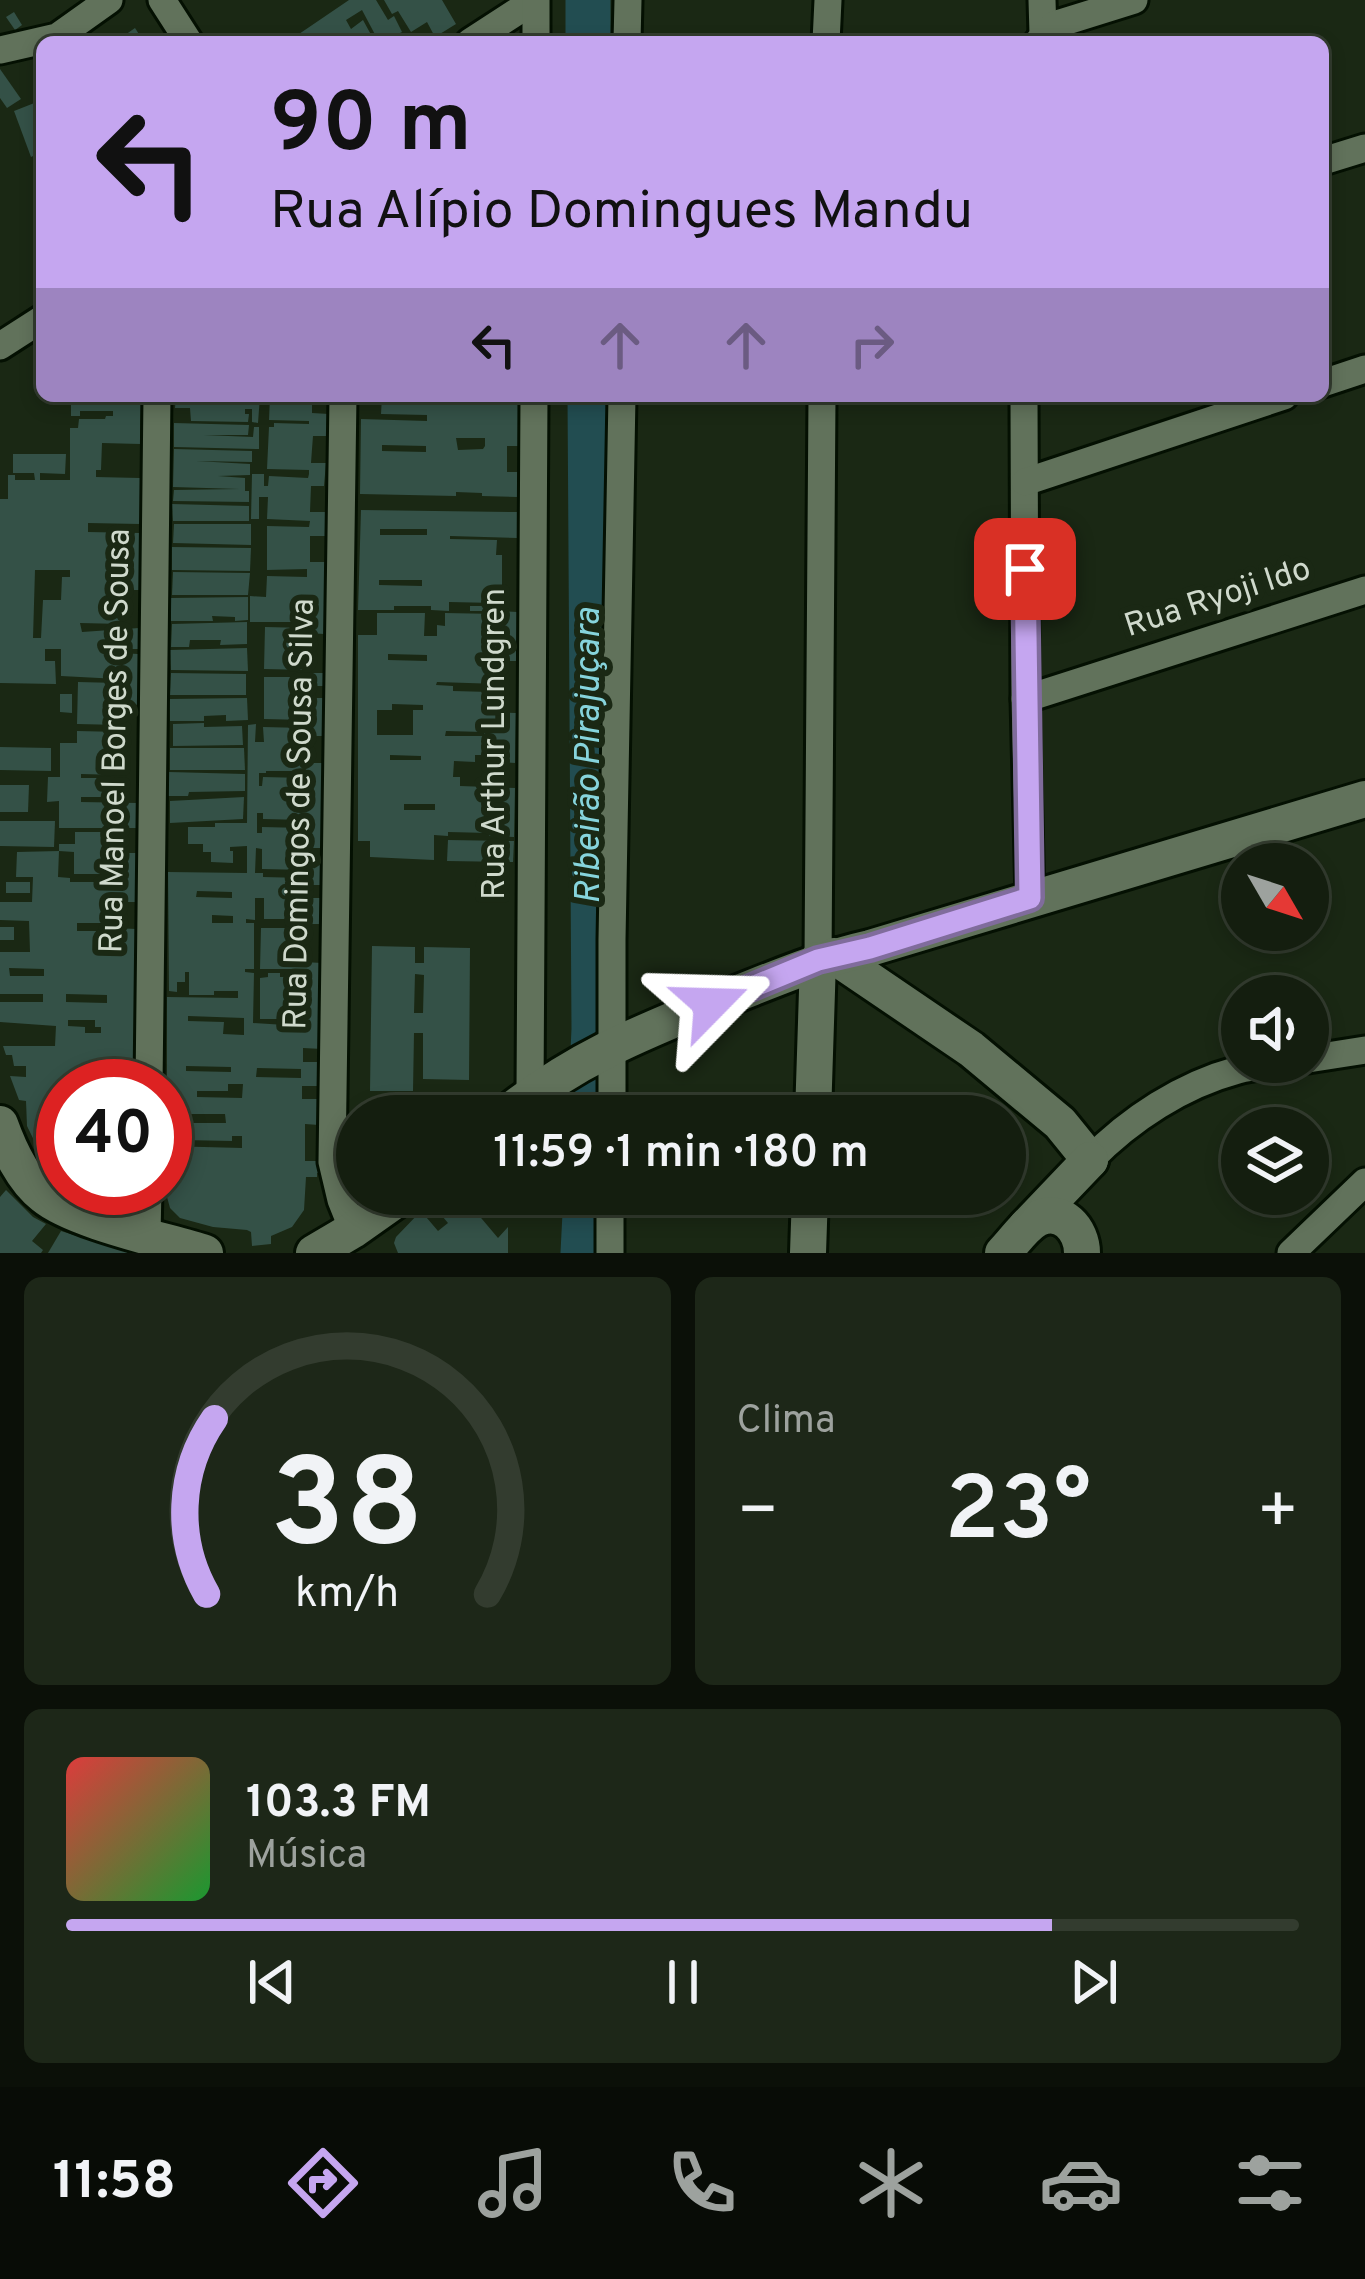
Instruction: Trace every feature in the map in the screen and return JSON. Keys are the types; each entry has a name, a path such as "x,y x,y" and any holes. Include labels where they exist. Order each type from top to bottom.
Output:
{"street":[{"path":"59,36 109,0"},
{"path":"162,0 185,36"},
{"path":"479,36 535,0"},
{"path":"535,0 536,36"},
{"path":"628,0 628,36"},
{"path":"826,36 827,0"},
{"path":"1040,36 1042,0"},
{"path":"1042,36 1071,18 1134,0"},
{"path":"0,50 36,42"},
{"path":"1329,159 1365,148"},
{"path":"0,346 36,323"},
{"path":"1329,381 1365,369"},
{"name":"Rua Manoel Borges de Sousa","path":"149,1059 157,402"},
{"name":"Rua Domingos de Sousa Silva","path":"343,402 332,1162 340,1200 363,1242"},
{"name":"Rua Arthur Lundgren","path":"529,1095 534,402"},
{"path":"610,1095 605,1049 612,940 622,402"},
{"path":"815,1095 826,958 822,402"},
{"path":"1024,402 1030,898"},
{"path":"1025,482 1265,402"},
{"name":"Rua Ryoji Ido","path":"1025,699 1365,590"},
{"path":"532,1095 605,1049 826,958 1365,800"},
{"path":"826,958 971,1049 1060,1123 1090,1160 1081,1244"},
{"path":"1329,1056 1365,1050"},
{"path":"1015,1244 1115,1135 1172,1096 1221,1077"},
{"path":"0,1124 27,1179 66,1210 205,1253"},
{"path":"1292,1253 1365,1181"},
{"path":"147,1215 147,1235"},
{"path":"314,1253 363,1242 386,1215"},
{"path":"610,1215 610,1253"},
{"path":"808,1253 809,1215"},
{"path":"1015,1244 1038,1218 1057,1216 1067,1220 1081,1244"}],"building":[{"path":"349,0 376,0 388,20 394,16 402,32 376,36 362,10 346,20 351,29 363,20 372,36 299,34"},
{"path":"384,0 442,0 456,24 434,36 427,22 411,32 398,11 392,14"},
{"path":"14,12 22,25 15,30 6,17"},
{"path":"0,69 21,99 7,108 0,98"},
{"path":"36,102 36,155 31,157 14,111"},
{"path":"71,402 141,402 140,444 102,443 101,470 96,470 96,477 140,478 140,524 88,523 88,532 140,533 139,590 121,590 122,624 80,623 82,632 139,628 139,649 121,649 121,653 138,654 138,705 121,704 120,725 77,724 78,682 118,683 118,679 61,676 61,649 45,649 45,661 55,661 56,684 0,683 0,499 8,499 8,475 15,475 15,480 35,480 34,473 13,473 13,454 66,454 65,474 40,473 40,480 70,480 70,428 78,428 79,419 105,419 113,411 80,411 80,416 71,416","holes":["35,570 70,570 70,577 62,577 61,600 43,600 41,638 33,638"]},
{"path":"176,402 260,402 258,423 252,422 252,409 245,409 248,422 191,421 190,408 175,408"},
{"path":"270,402 312,402 312,413 329,414 329,436 313,436 311,463 326,463 324,486 311,486 310,512 327,512 327,536 310,536 310,562 327,562 326,622 324,634 308,633 308,670 264,669 265,627 307,628 307,622 250,622 250,596 266,597 267,576 307,577 307,569 267,570 267,526 309,527 310,521 267,519 268,497 259,497 259,519 251,519 252,474 264,474 264,486 268,486 269,476 308,478 309,474 309,470 267,469 269,427 309,421 269,420"},
{"path":"382,402 519,402 519,446 507,446 507,472 519,472 518,497 456,492 456,496 360,494 361,419 427,421 427,415 381,414","holes":["456,438 485,438 483,449 458,450","382,445 426,446 426,452 382,451"]},
{"path":"174,423 249,425 248,435 204,435 253,437 254,427 259,427 259,449 174,447"},
{"path":"174,449 252,451 252,462 196,461 250,464 250,475 218,476 245,478 249,502 173,501 174,490 239,489 173,487"},
{"path":"172,504 249,506 249,521 173,521"},
{"path":"361,510 517,512 517,538 450,539 497,540 496,555 502,555 502,611 517,612 517,661 499,661 499,684 436,685 453,686 453,691 490,692 494,712 516,713 515,763 483,761 483,755 475,755 475,762 454,761 453,777 460,777 460,786 515,788 514,837 434,835 434,860 370,857 370,841 358,841 358,635 377,635 377,613 425,613 424,636 437,636 437,625 445,626 445,613 497,611 470,611 470,606 496,603 449,602 449,611 431,610 431,606 358,610","holes":["380,529 427,529 427,535 380,535","379,580 422,580 422,586 379,585","388,654 427,655 427,661 388,660","392,704 423,705 423,710 413,710 413,735 377,735 377,710 392,710","446,731 484,732 484,736 445,736","390,755 421,756 421,760 390,760","404,804 435,804 435,810 404,810"]},
{"path":"174,524 251,524 251,545 173,543"},
{"path":"172,547 251,548 250,571 172,570"},
{"path":"173,572 250,573 248,595 172,595"},
{"path":"248,597 248,620 212,616 213,621 171,621 171,598"},
{"path":"247,622 247,644 190,640 189,647 171,647 172,624"},
{"path":"247,648 248,671 171,670 170,650"},
{"path":"171,673 246,674 246,695 170,695"},
{"path":"325,673 325,686 307,686 307,698 324,698 324,736 306,736 307,763 322,763 325,774 324,848 305,848 306,858 324,859 323,885 305,885 305,898 324,898 324,924 264,919 264,898 255,898 255,920 246,919 254,923 254,969 245,969 254,973 253,1023 301,1026 301,1019 260,1019 260,978 268,973 302,977 303,973 303,969 260,969 261,928 305,928 304,962 322,963 322,1049 303,1048 303,1062 320,1062 320,1086 302,1086 302,1099 320,1099 319,1125 305,1124 305,1161 322,1161 322,1173 306,1177 304,1210 292,1227 271,1236 271,1244 252,1246 247,1230 213,1227 177,1215 192,1215 192,1147 242,1148 242,1136 232,1136 232,1141 192,1140 192,1123 226,1123 225,1114 192,1114 192,1071 231,1072 231,1067 192,1066 192,1059 167,1059 167,997 238,998 238,991 189,995 189,972 185,972 185,982 177,982 177,992 169,991 168,872 247,873 247,846 230,847 233,863 211,862 211,852 203,852 203,844 188,844 188,827 247,823 248,725 256,724 255,742 264,742 263,727 305,728 305,720 264,719 264,677","holes":["266,771 305,771 304,778 263,777 259,786 259,773","257,813 263,813 263,819 304,820 304,828 262,827 262,833 257,833","256,848 262,849 262,869 306,870 304,878 255,873","197,891 232,892 232,898 196,897","212,915 233,916 233,923 212,923","188,1016 244,1018 244,1035 223,1034 224,1022 188,1021","257,1068 301,1069 301,1078 256,1077","228,1084 243,1084 242,1098 197,1097 197,1091 228,1091"]},
{"path":"60,694 72,694 72,713 60,712"},
{"path":"247,698 248,720 226,721 226,715 204,716 204,721 170,721 169,699"},
{"path":"204,723 204,727 242,726 243,745 173,746 173,724"},
{"path":"77,731 121,732 120,775 81,774 81,778 120,778 120,797 81,797 81,802 138,803 137,828 59,828 59,801 47,802 48,777 60,777 60,743 77,743"},
{"path":"0,747 51,748 51,771 0,770"},
{"path":"170,748 244,748 245,770 170,770"},
{"path":"169,772 245,774 245,791 168,796"},
{"path":"0,785 29,785 28,812 0,812"},
{"path":"244,797 243,819 170,823 170,801"},
{"path":"0,821 55,821 54,847 0,846"},
{"path":"75,832 119,832 119,853 137,853 137,902 117,902 117,923 77,923 77,931 136,929 134,1059 36,1059 36,1144 27,1126 26,1101 19,1100 10,1076 26,1077 26,1066 14,1066 3,1046 55,1046 56,1026 0,1022 0,1002 43,1002 43,994 0,994 0,952 30,952 29,921 0,920 0,902 32,902 33,877 16,877 17,852 59,851 59,844 75,844","holes":["59,851 74,852 74,874 102,874 111,882 70,882 70,878 58,877","9,968 44,969 44,976 10,976","66,994 107,995 107,1003 66,1002","68,1020 95,1020 101,1033 85,1033 85,1027 68,1026"]},
{"path":"448,840 514,841 513,862 447,861"},
{"path":"6,882 30,882 30,893 6,893"},
{"path":"0,927 14,927 14,940 0,940"},
{"path":"372,946 415,947 415,963 424,963 424,947 470,948 469,1080 423,1079 423,1033 414,1033 413,1091 370,1091","holes":["415,974 424,975 423,1013 414,1013"]},
{"path":"6,1190 46,1224 32,1241 41,1253 0,1253 0,1197"},
{"path":"417,1215 424,1215 438,1231 448,1223 441,1215 479,1215 498,1238 508,1227 508,1253 398,1253 396,1237"},
{"path":"61,1231 129,1252 129,1253 48,1253"}],"waterway":[{"name":"Ribeirão Pirajuçara","path":"588,0 588,36"},
{"name":"Ribeirão Pirajuçara","path":"590,402 591,1095"},
{"name":"Ribeirão Pirajuçara","path":"583,1253 585,1215"}],"route":[{"path":"711,1004 818,960 1030,898 1025,569"}]}
